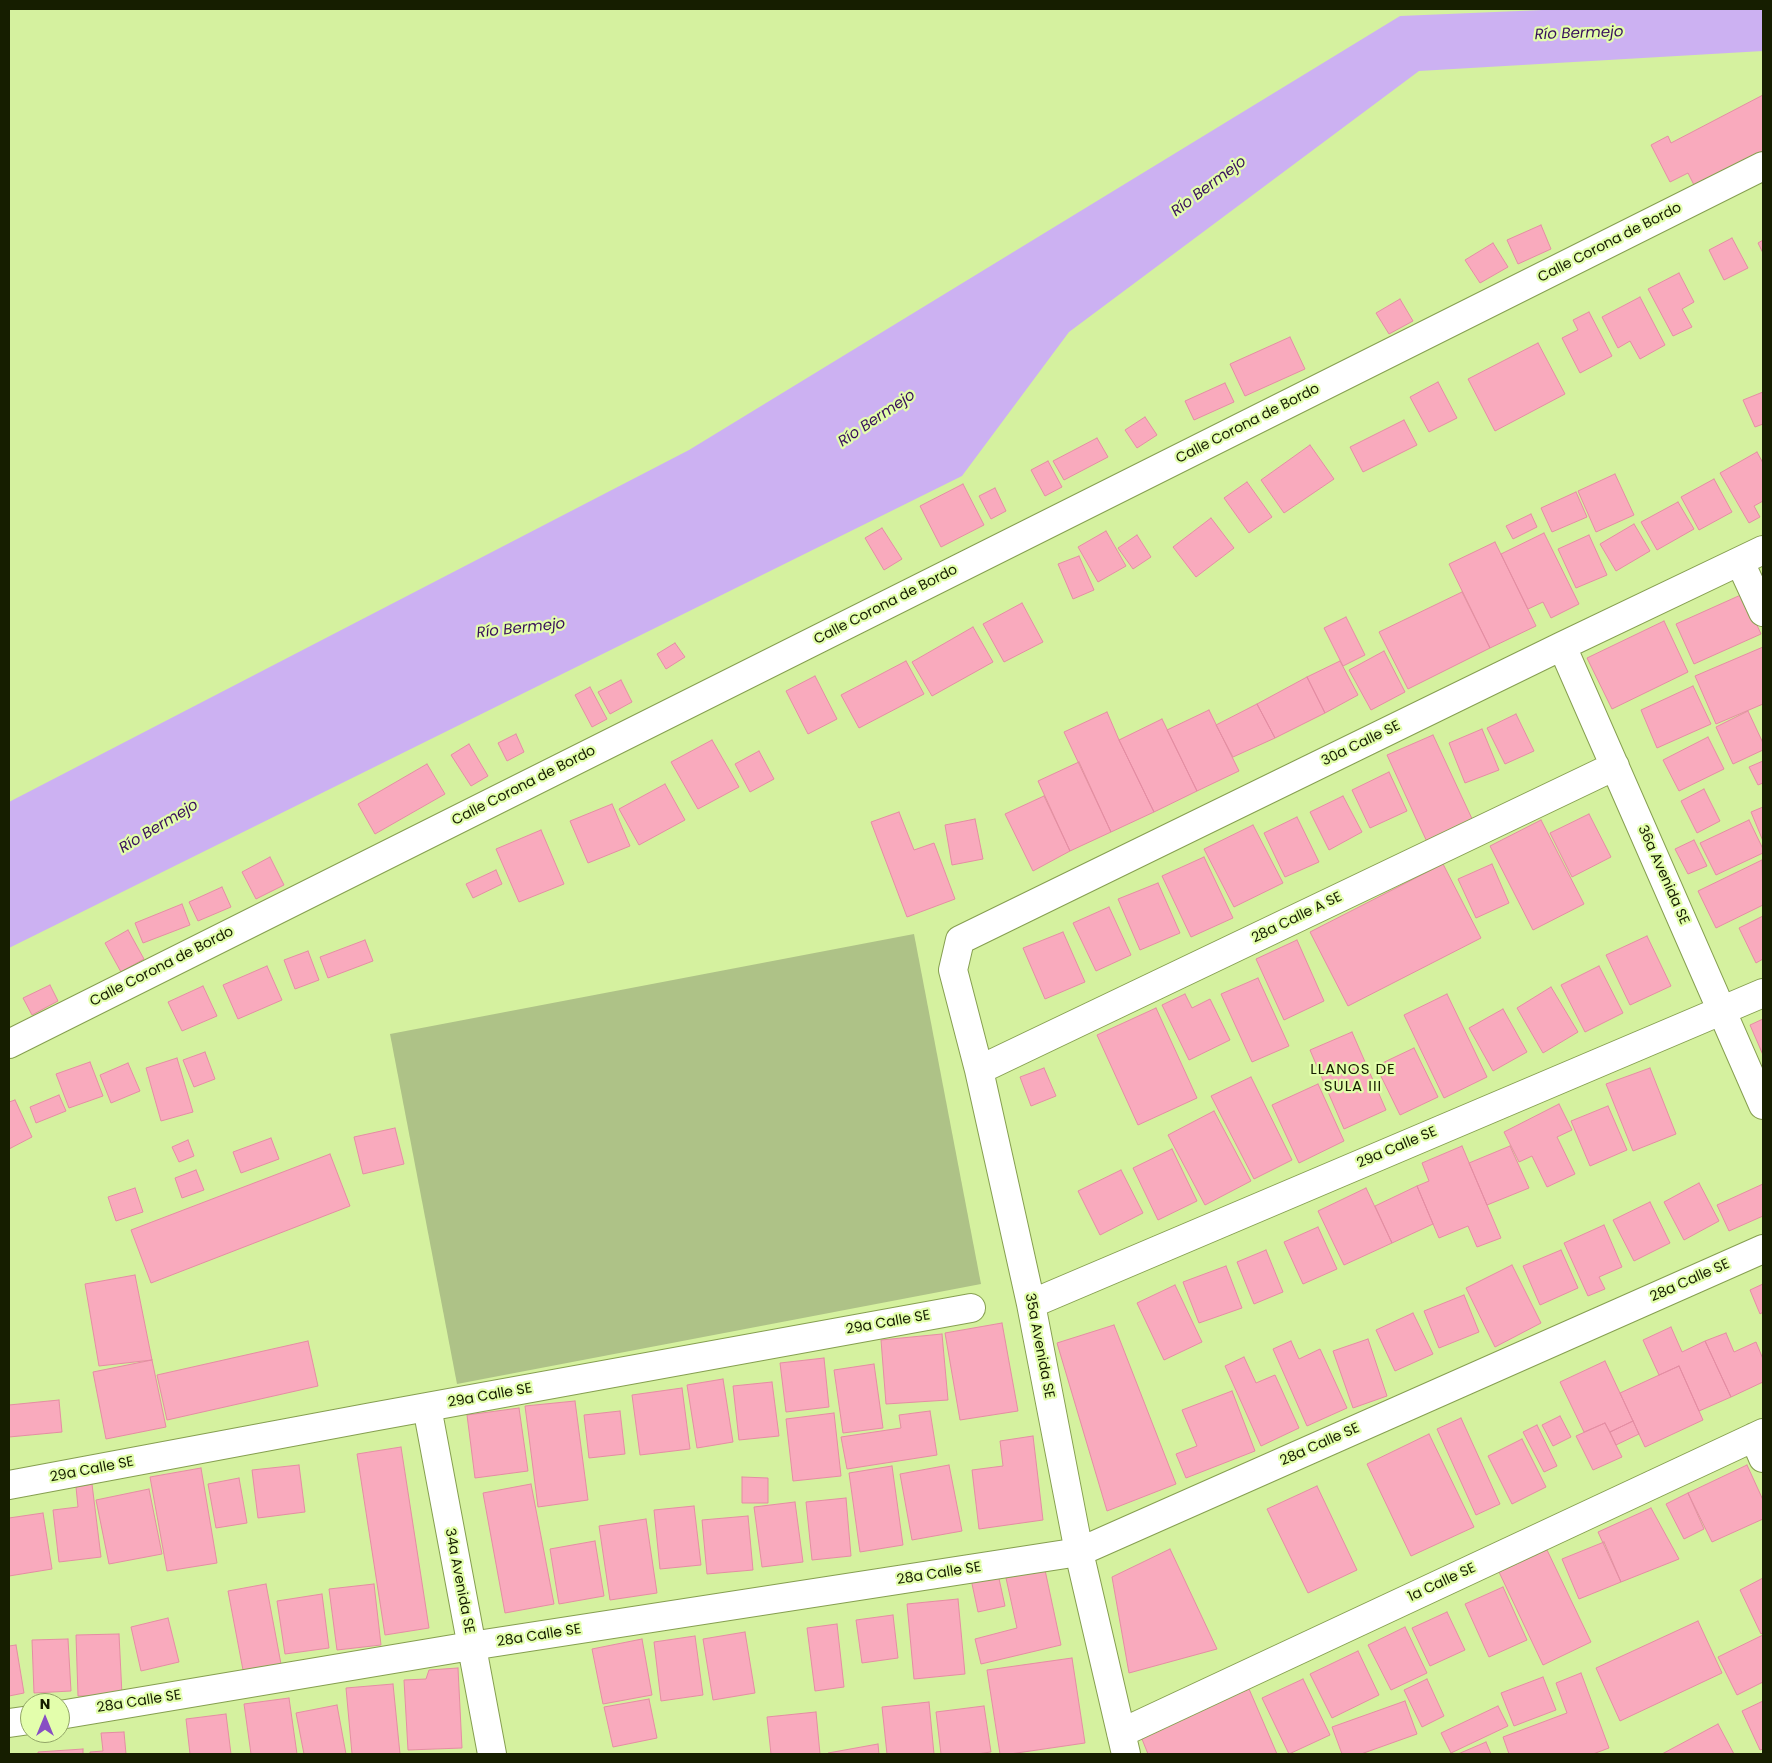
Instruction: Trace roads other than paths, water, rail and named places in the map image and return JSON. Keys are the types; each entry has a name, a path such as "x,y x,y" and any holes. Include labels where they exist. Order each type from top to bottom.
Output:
{"street":[{"name":"Calle Corona de Bordo","path":"9,1044 1763,166"},
{"path":"1751,556 1763,612"},
{"name":"30a Calle SE","path":"960,940 1562,646 1751,556"},
{"name":"36a Avenida SE","path":"1562,646 1763,1105"},
{"name":"28a Calle A SE","path":"980,1070 1615,766"},
{"name":"35a Avenida SE","path":"960,940 953,970 980,1070 1031,1304 1079,1552 1124,1743"},
{"name":"29a Calle SE","path":"1031,1304 1763,993"},
{"name":"28a Calle SE","path":"70,1713 471,1646 1079,1552 1763,1249"},
{"name":"29a Calle SE","path":"9,1485 971,1308"},
{"name":"34a Avenida SE","path":"427,1407 492,1754"},
{"name":"1a Calle SE","path":"1124,1743 1760,1443"}],"water":[{"name":"Río Bermejo","path":"1566,9 1763,9 1763,51 1419,71 1069,332 962,476 9,948 9,802 689,450 1400,16"}],"district":[{"name":"LLANOS DE SULA III","path":"1353,1078"}]}
